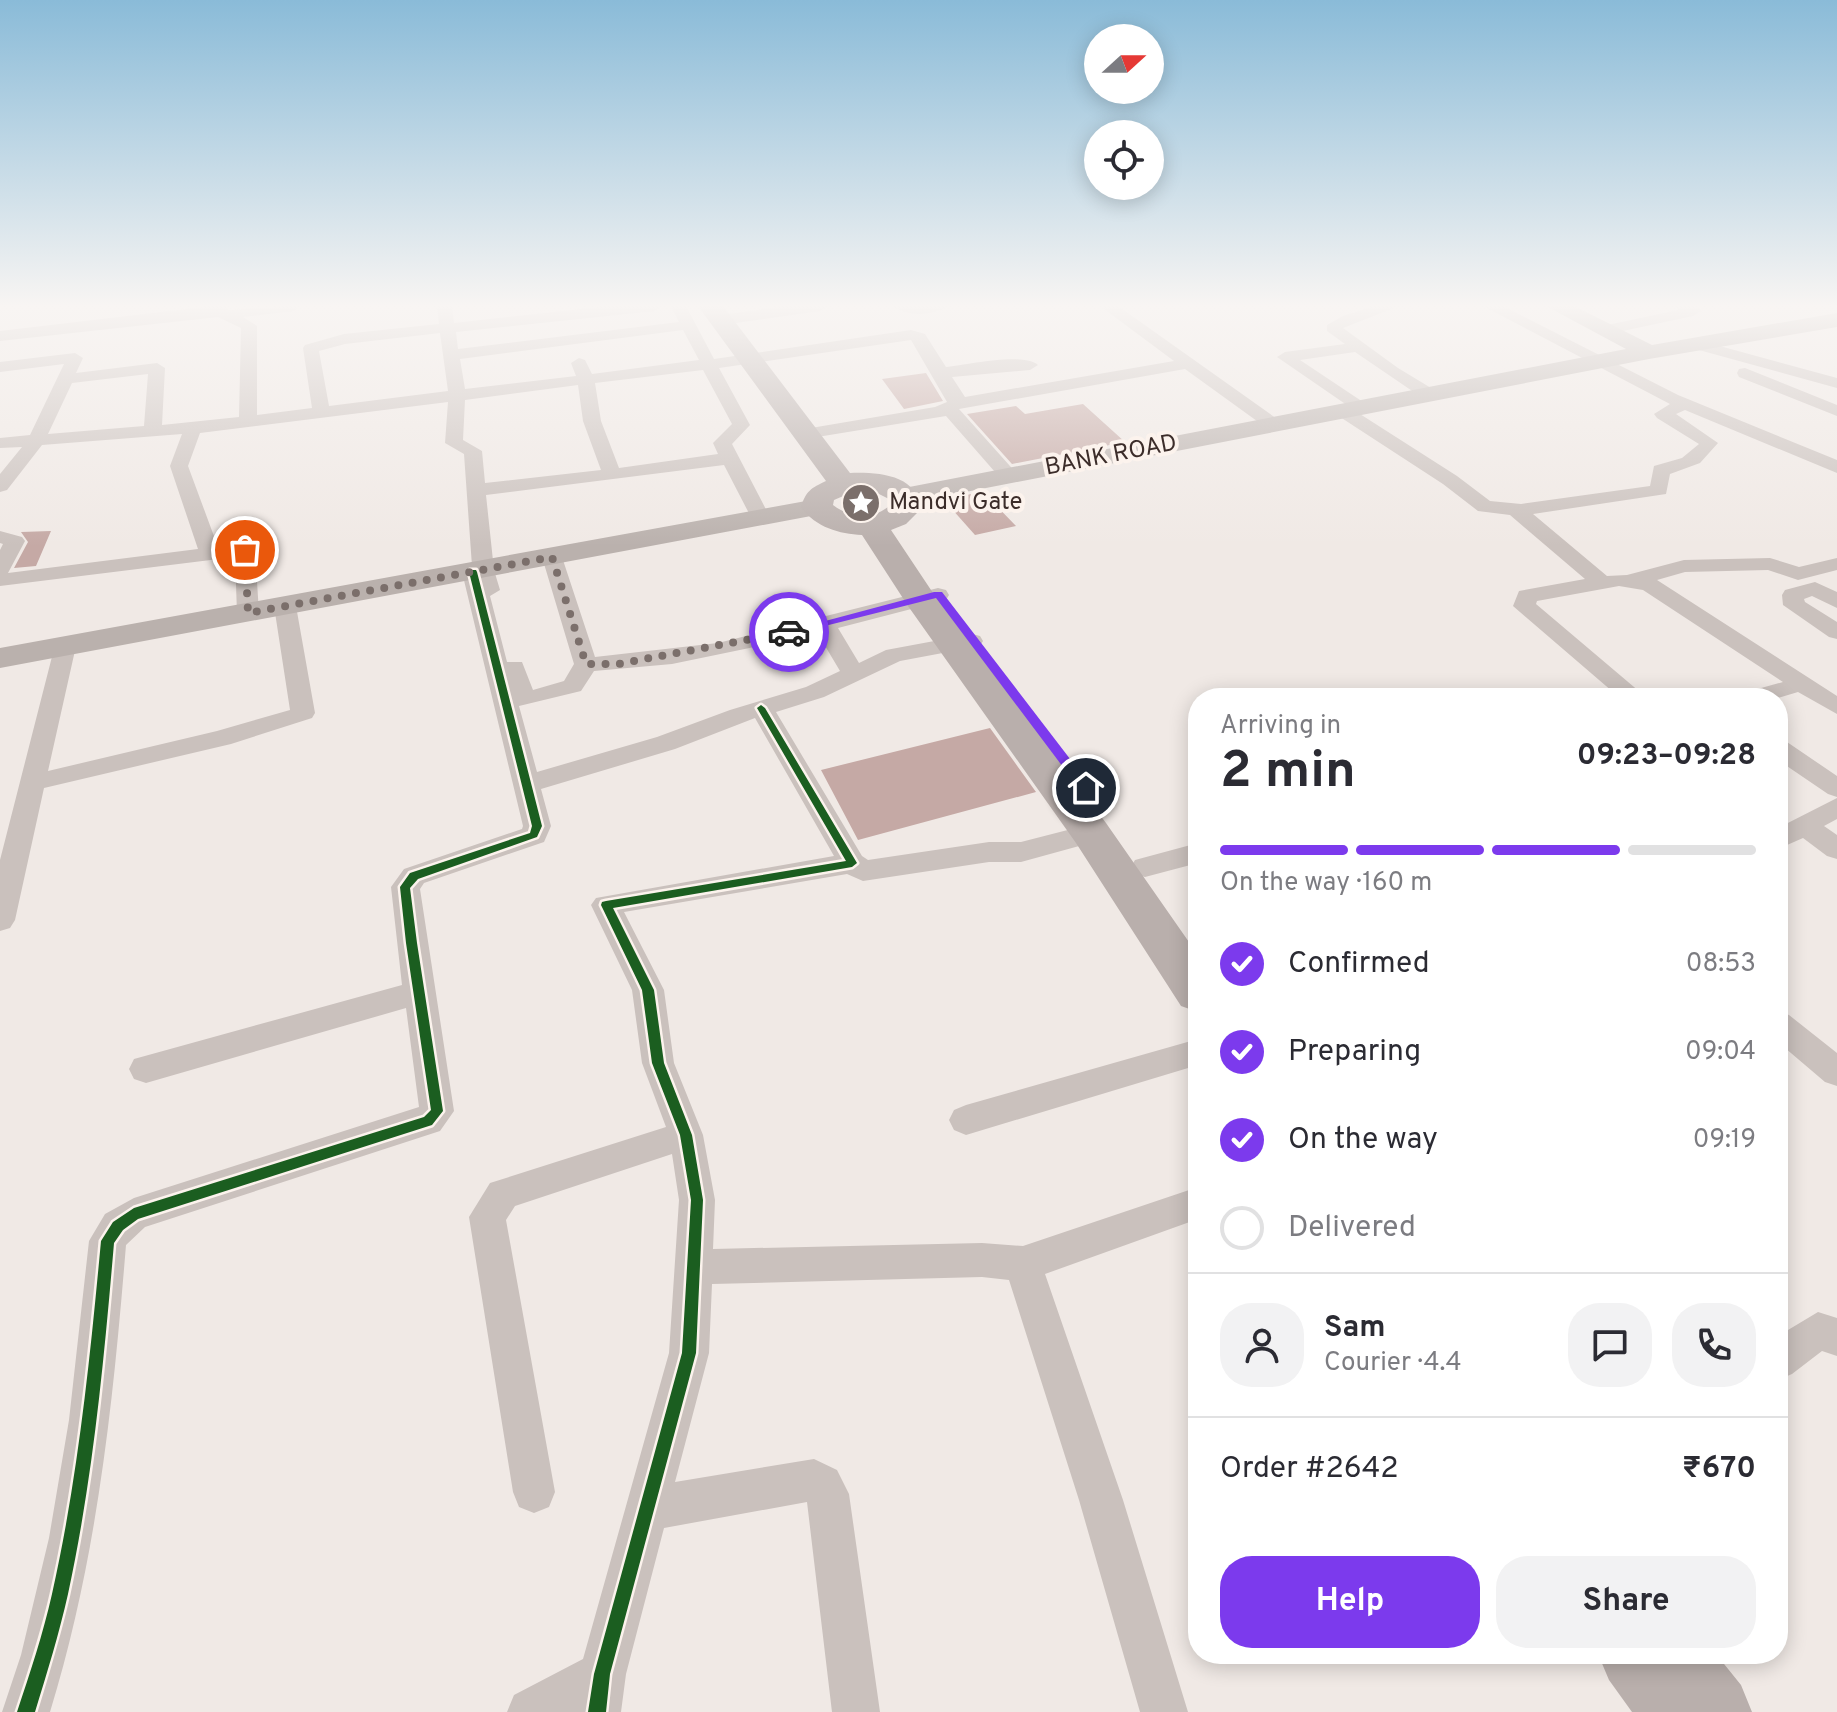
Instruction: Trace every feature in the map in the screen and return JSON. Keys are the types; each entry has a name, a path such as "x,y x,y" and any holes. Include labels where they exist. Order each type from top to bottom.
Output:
{"main road":[{"path":"770,386 844,485"},
{"name":"BANK ROAD","path":"887,514 1009,476 1477,386"},
{"path":"817,507 820,495 844,485 875,482 898,490 887,514"},
{"path":"0,658 817,507"},
{"path":"817,507 828,519 837,522 887,514"},
{"path":"887,514 929,597 1188,978"},
{"path":"962,642 1145,867 1188,929"},
{"path":"1643,1664 1679,1712"},
{"path":"1677,1664 1714,1712"}],"street":[{"path":"0,486 36,441 62,386"},
{"path":"153,431 156,386"},
{"path":"248,386 248,422"},
{"path":"317,386 321,412"},
{"path":"26,1712 59,1592 87,1451 108,1241 118,1226 134,1214 428,1121 437,1111 405,887 414,876 534,835 537,826 478,571 473,451 454,443 456,386"},
{"path":"0,443 193,428 527,386"},
{"path":"587,386 592,421 612,473"},
{"path":"720,386 741,425 722,443 761,519"},
{"path":"949,386 956,397 952,407"},
{"path":"805,434 1066,386"},
{"path":"1217,386 1274,425"},
{"path":"1322,386 1485,507 1515,509 1659,490 1661,470 1699,458 1709,443 1663,414 1684,404"},
{"path":"1415,386 1430,395"},
{"path":"1648,386 1684,404 1837,465"},
{"path":"1776,386 1837,411"},
{"path":"1713,396 1766,419 1837,465"},
{"path":"952,407 1009,476"},
{"path":"193,428 179,466 210,554"},
{"path":"476,490 612,473 638,473 730,458"},
{"path":"1515,509 1601,582"},
{"path":"0,537 15,541 0,569"},
{"path":"0,580 245,550 248,613"},
{"path":"478,571 524,700 573,686 586,664 552,557"},
{"path":"1623,688 1524,606 1527,596 1601,582 1632,580 1684,566 1770,564 1798,574 1837,564"},
{"path":"1632,580 1649,584 1837,707"},
{"path":"1837,601 1815,589 1793,595 1794,605 1837,632"},
{"path":"586,664 618,664 704,650 929,597"},
{"path":"31,783 222,738 297,715 285,606"},
{"path":"824,624 854,674"},
{"path":"527,784 666,743 685,733 815,692 894,655 962,642"},
{"path":"0,920 64,646"},
{"path":"1788,688 1802,684"},
{"path":"761,708 852,863 863,871 989,852 1021,852 1091,833"},
{"path":"1788,755 1837,788"},
{"path":"1788,835 1837,807"},
{"path":"1806,826 1837,849"},
{"path":"1145,867 1188,856"},
{"path":"531,1712 600,1693 689,1353 697,1200 686,1135 658,1063 648,990 606,905 852,863"},
{"path":"146,1069 419,992"},
{"path":"1788,1032 1837,1072"},
{"path":"966,1120 1188,1055"},
{"path":"534,1492 487,1217 503,1194 686,1135"},
{"path":"694,1267 982,1260 1023,1264 1188,1206"},
{"path":"1023,1264 1101,1500 1164,1712"},
{"path":"1788,1353 1818,1331 1837,1337"},
{"path":"646,1509 814,1480 822,1485 828,1494 856,1712"}],"building":[{"path":"887,386 934,386 943,401 904,409"},
{"path":"1083,404 1125,442 1012,464 967,414 1016,406 1025,414"},
{"path":"983,492 1016,526 975,535 943,499"},
{"path":"51,531 36,566 14,568 28,542 21,532"},
{"path":"990,728 1036,792 858,840 821,770"}],"cycle path":[{"path":"26,1712 44,1655 71,1538 89,1420 108,1241 118,1226 134,1214 428,1121 437,1111 405,887 414,876 534,835 537,826 473,572"},
{"path":"597,1712 602,1674 689,1353 697,1200 686,1135 658,1063 648,990 606,905 852,863 761,708"}],"way so far":[{"path":"245,550 248,613 552,557 586,664 618,664 718,648 789,632"}],"place":[{"name":"Mandvi Gate","path":"861,503"}],"route":[{"path":"789,632 938,595 1086,788"}]}
